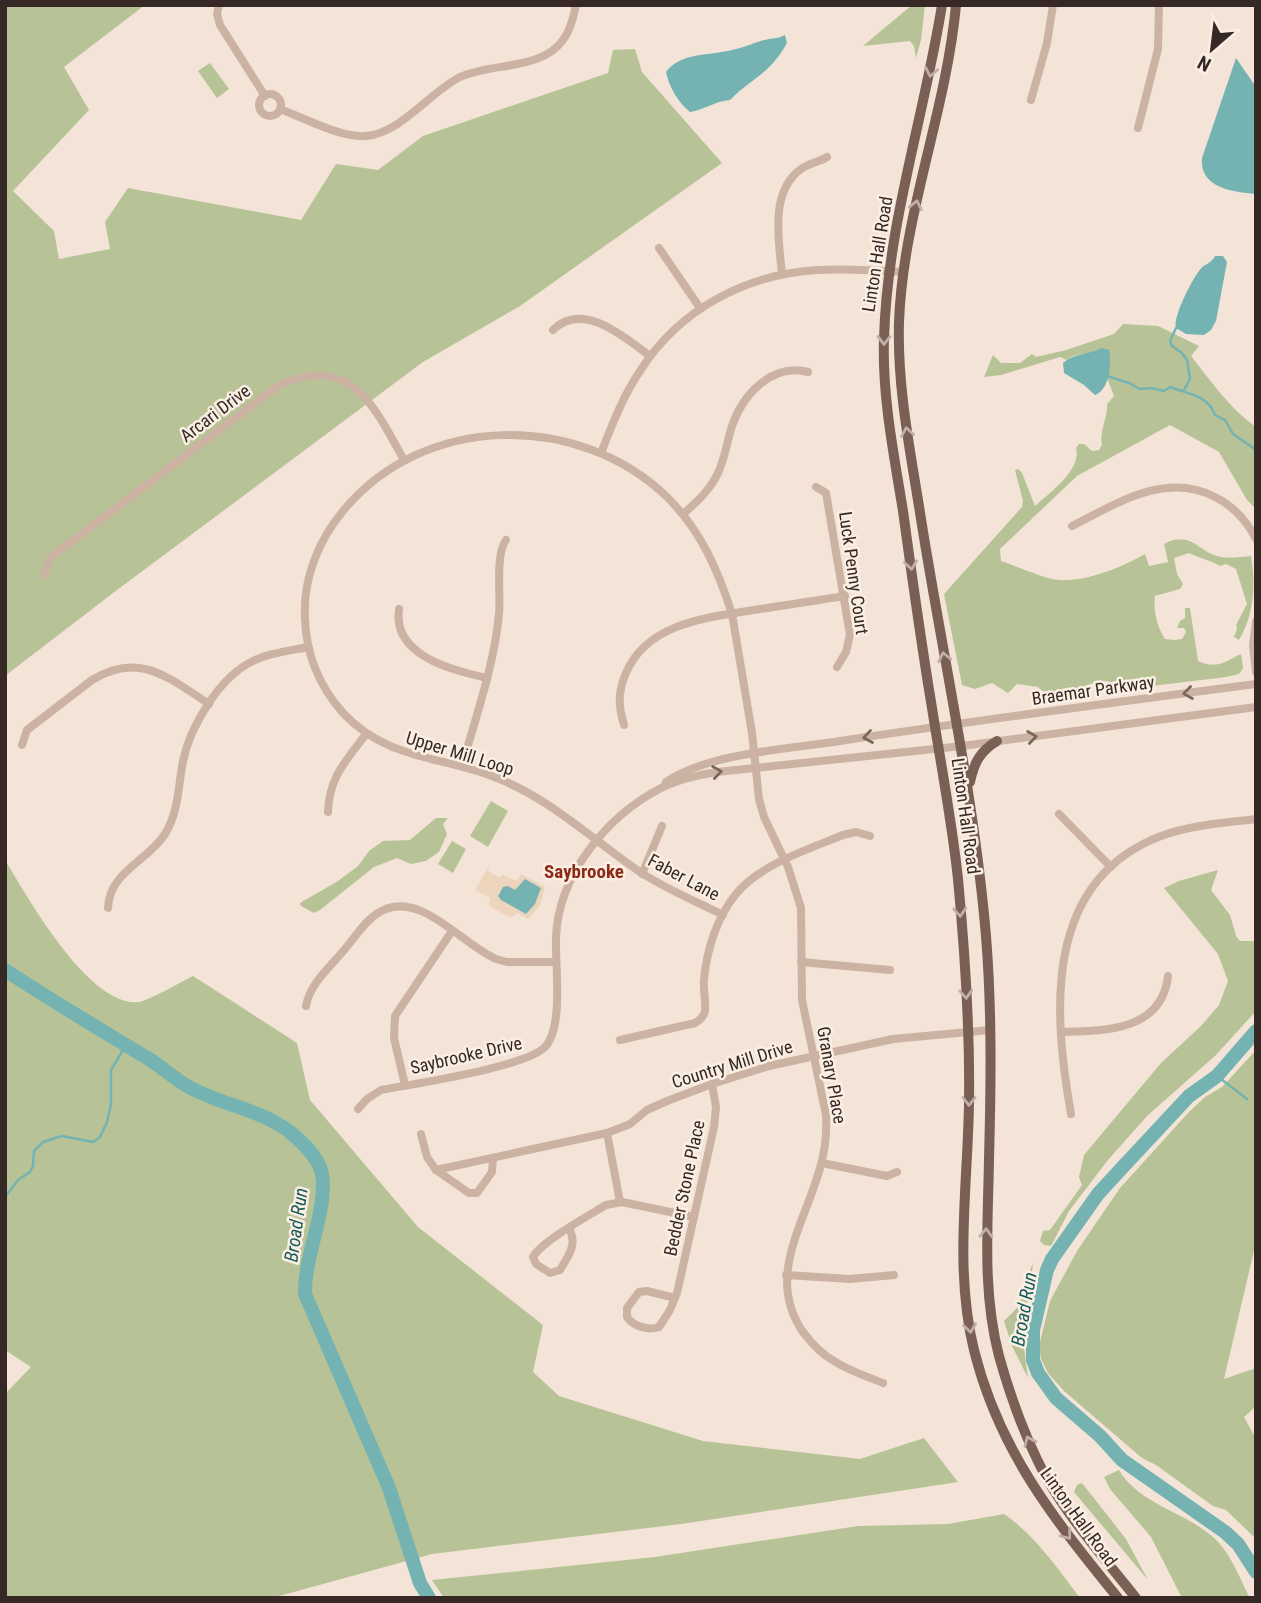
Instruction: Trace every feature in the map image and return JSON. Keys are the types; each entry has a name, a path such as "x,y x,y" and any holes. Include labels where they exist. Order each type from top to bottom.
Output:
{"main road":[{"name":"Linton Hall Road","path":"942,5 888,272 884,345 886,387 958,879 968,1032 969,1101 963,1238 967,1300 974,1349 992,1405 1034,1490 1118,1598"},
{"name":"Linton Hall Road","path":"956,5 945,76 917,196 903,272 899,323 902,399 939,636 969,788 986,938 991,1074 986,1248 990,1310 1000,1360 1021,1425 1049,1482 1085,1534 1136,1598"},
{"path":"969,788 977,759 997,741"}],"street":[{"path":"219,5 217,14 220,25 265,96"},
{"path":"280,109 347,134 373,135 388,130 462,76 535,60 554,50 567,36 576,5"},
{"path":"1031,100 1047,43 1053,5"},
{"path":"1138,128 1158,49 1159,5"},
{"path":"265,96 277,97 281,103 280,109 272,116 262,113 259,103 265,96"},
{"path":"782,274 778,228 783,195 800,169 827,157"},
{"path":"659,247 700,308"},
{"path":"601,453 628,391 650,356 668,335 700,308 737,288 782,274 819,270 903,272"},
{"path":"554,330 559,324 573,318 589,320 619,334 650,356"},
{"path":"683,514 701,497 716,477 735,420 753,391 780,371 798,369 808,372"},
{"name":"Arcari Drive","path":"44,575 51,557 267,394 294,379 332,377 351,384 364,394 404,460"},
{"name":"Upper Mill Loop","path":"598,840 556,809 514,785 462,766 407,754 366,734 342,712 324,686 313,664 305,626 305,594 317,553 328,532 351,502 378,476 404,460 439,445 498,434 519,434 553,438 601,453 636,472 653,485 683,514 701,538 732,614 756,768"},
{"path":"1072,526 1149,490 1176,486 1201,491 1223,501 1239,514 1256,539"},
{"name":"Luck Penny Court","path":"816,487 826,493 845,596 849,642 837,667"},
{"path":"462,766 487,678 498,627 500,550 506,540"},
{"path":"624,725 620,713 620,692 628,668 642,648 673,628 732,614 845,596"},
{"path":"400,609 401,628 420,653 451,670 487,678"},
{"path":"1256,621 1253,649 1256,672"},
{"path":"108,908 110,894 118,880 159,842 171,822 186,748 209,704 229,677 241,667 264,657 308,647"},
{"path":"22,745 23,735 27,730 48,713 102,674 123,667 145,668 164,674 209,704"},
{"name":"Braemar Parkway","path":"935,727 1256,684"},
{"path":"940,748 1256,707"},
{"name":"Saybrooke Drive","path":"358,1109 374,1094 522,1059 543,1049 555,1026 556,928 566,887 598,840 623,815 670,779 696,766 754,754 935,727"},
{"path":"328,813 335,776 366,734"},
{"name":"Saybrooke Drive","path":"653,793 695,776 940,748"},
{"name":"Granary Place","path":"756,768 764,817 785,861 801,908 802,1000 826,1115 827,1134 822,1163 794,1243 786,1275 790,1310 815,1347 845,1368 883,1383"},
{"path":"1059,814 1111,867"},
{"path":"1071,1114 1063,1065 1061,973 1067,939 1078,911 1090,891 1111,867 1144,844 1176,831 1256,819"},
{"path":"642,874 662,826"},
{"path":"620,1040 695,1023 703,1016 706,962 716,929 745,884 764,870 849,833 870,836"},
{"name":"Faber Lane","path":"598,840 642,874 723,915"},
{"path":"306,1006 314,986 379,913 394,906 415,907 496,959 507,962 556,962"},
{"path":"405,1085 394,1038 395,1016 452,931"},
{"path":"801,962 890,970"},
{"path":"1062,1032 1118,1028 1143,1018 1163,997 1168,976"},
{"name":"Country Mill Drive","path":"436,1170 607,1133 630,1124 657,1105 712,1084 815,1056 893,1040 990,1030"},
{"name":"Bedder Stone Place","path":"675,1298 647,1291 639,1292 627,1308 627,1317 632,1323 651,1329 659,1328 675,1298 716,1118 712,1084"},
{"path":"421,1133 427,1157 436,1170 469,1193 477,1193 492,1172 493,1158"},
{"path":"607,1133 620,1202"},
{"path":"822,1163 887,1176 897,1172"},
{"path":"569,1228 573,1236 573,1247 560,1270 550,1273 536,1264 533,1257 535,1253 569,1228 606,1205 620,1202 694,1217"},
{"path":"786,1275 850,1279 894,1275"}],"green space":[{"path":"5,5 145,5 64,67 89,110 13,191 54,231 59,259 110,249 105,222 128,188 301,220 336,164 378,170 423,136 608,73 613,50 635,49 642,72 722,163 520,306 423,362 5,676"},
{"path":"912,5 925,5 916,58 914,46 910,41 863,46"},
{"path":"210,63 229,89 217,98 198,71"},
{"path":"1123,324 1158,326 1199,346 1191,356 1229,403 1256,427 1256,509 1247,500 1219,452 1170,425 1077,476 1000,549 1001,561 1039,575 1071,580 1104,573 1145,554 1149,566 1168,562 1164,544 1173,540 1187,540 1217,556 1251,556 1252,599 1248,620 1239,640 1234,637 1236,625 1247,604 1236,569 1226,564 1220,566 1189,553 1174,558 1177,574 1183,584 1180,589 1155,596 1155,613 1165,639 1182,639 1186,632 1184,628 1177,628 1185,618 1185,608 1190,608 1198,661 1216,665 1241,654 1243,668 1239,674 1226,677 1128,689 1119,688 1107,681 1090,684 1070,695 1050,698 1038,687 1017,684 1008,693 992,683 975,689 962,685 944,594 1022,507 1015,470 1018,469 1022,473 1035,506 1069,473 1074,465 1079,444 1084,444 1092,451 1099,450 1107,404 1114,396 1107,378 1109,369 1097,350 1067,360 1060,357 1001,375 984,377 993,355 1001,363 1020,363 1032,354 1036,357 1066,350 1114,334"},
{"path":"491,801 508,811 488,847 470,836"},
{"path":"436,818 448,818 443,824 447,834 439,852 426,861 411,864 397,858 374,867 314,913 301,906 300,903 358,866 369,851 383,841 410,840"},
{"path":"452,841 466,849 453,873 438,864"},
{"path":"5,860 61,947 100,987 120,999 139,1002 193,976 297,1043 310,1100 418,1227 543,1325 533,1372 559,1396 703,1441 860,1459 924,1438 958,1482 681,1524 432,1554 272,1598 5,1598 5,1394 31,1367 5,1350"},
{"path":"1218,870 1211,890 1230,915 1240,941 1256,941 1256,1011 1216,1055 1147,1116 1108,1160 1069,1211 1051,1246 1044,1245 1040,1241 1043,1231 1050,1230 1082,1185 1079,1177 1084,1155 1161,1063 1201,1026 1219,1005 1228,981 1218,954 1164,888"},
{"path":"1256,1050 1256,1242 1224,1379 1256,1368 1256,1411 1254,1408 1244,1417 1256,1439 1256,1539 1226,1510 1213,1506 1142,1458 1064,1391 1048,1373 1041,1359 1039,1346 1050,1301 1077,1251 1120,1188 1189,1112 1205,1097 1222,1087"},
{"path":"1033,1262 1022,1332 1028,1378 1012,1346 1004,1321 1019,1306"},
{"path":"1119,1470 1128,1482 1150,1500 1202,1528 1213,1537 1230,1558 1250,1598 1182,1598 1151,1537 1110,1489 1104,1477"},
{"path":"1082,1483 1126,1539 1148,1580 1074,1492 1077,1485"},
{"path":"1004,1514 1036,1542 1080,1598 444,1598 432,1580 655,1557 858,1526 948,1524"}],"shaded area":[{"path":"489,866 488,871 500,878 502,875 517,881 521,874 545,887 540,906 528,919 517,913 511,918 489,906 490,898 475,890","holes":["508,886 515,891 526,914 499,898 498,893"]}],"water":[{"path":"785,35 787,43 774,62 730,100 690,112 669,83 666,72 679,61"},
{"path":"1236,58 1256,87 1256,194 1219,186 1206,176 1203,168 1202,158"},
{"path":"1215,256 1223,256 1227,262 1216,321 1204,335 1186,334 1176,328 1180,308 1199,271"},
{"path":"1102,348 1109,350 1110,369 1107,382 1095,395 1064,373 1063,363 1072,357"},
{"path":"525,879 541,888 535,904 526,914 498,896 503,887 508,886 515,890"}],"waterway":[{"path":"1176,328 1170,341 1187,360 1190,379 1184,390"},
{"path":"1107,376 1140,389 1164,391 1170,387 1197,396 1208,403 1215,415 1225,420 1233,434 1256,450"},
{"name":"Broad Run","path":"5,970 149,1059 189,1087 278,1124 300,1140 314,1156 322,1174 323,1188 305,1294 389,1488 420,1583 429,1598"},
{"name":"Broad Run","path":"1256,1031 1217,1076 1189,1096 1098,1194 1052,1259 1033,1330 1033,1360 1038,1373 1056,1398 1100,1436 1122,1460 1225,1532 1238,1544 1256,1572"},
{"path":"5,1197 18,1180 30,1172 34,1151 43,1142 62,1136 93,1142 100,1137 111,1104 111,1070 126,1045"},
{"path":"1217,1076 1247,1099"}],"district":[{"name":"Saybrooke","path":"584,871"}]}
